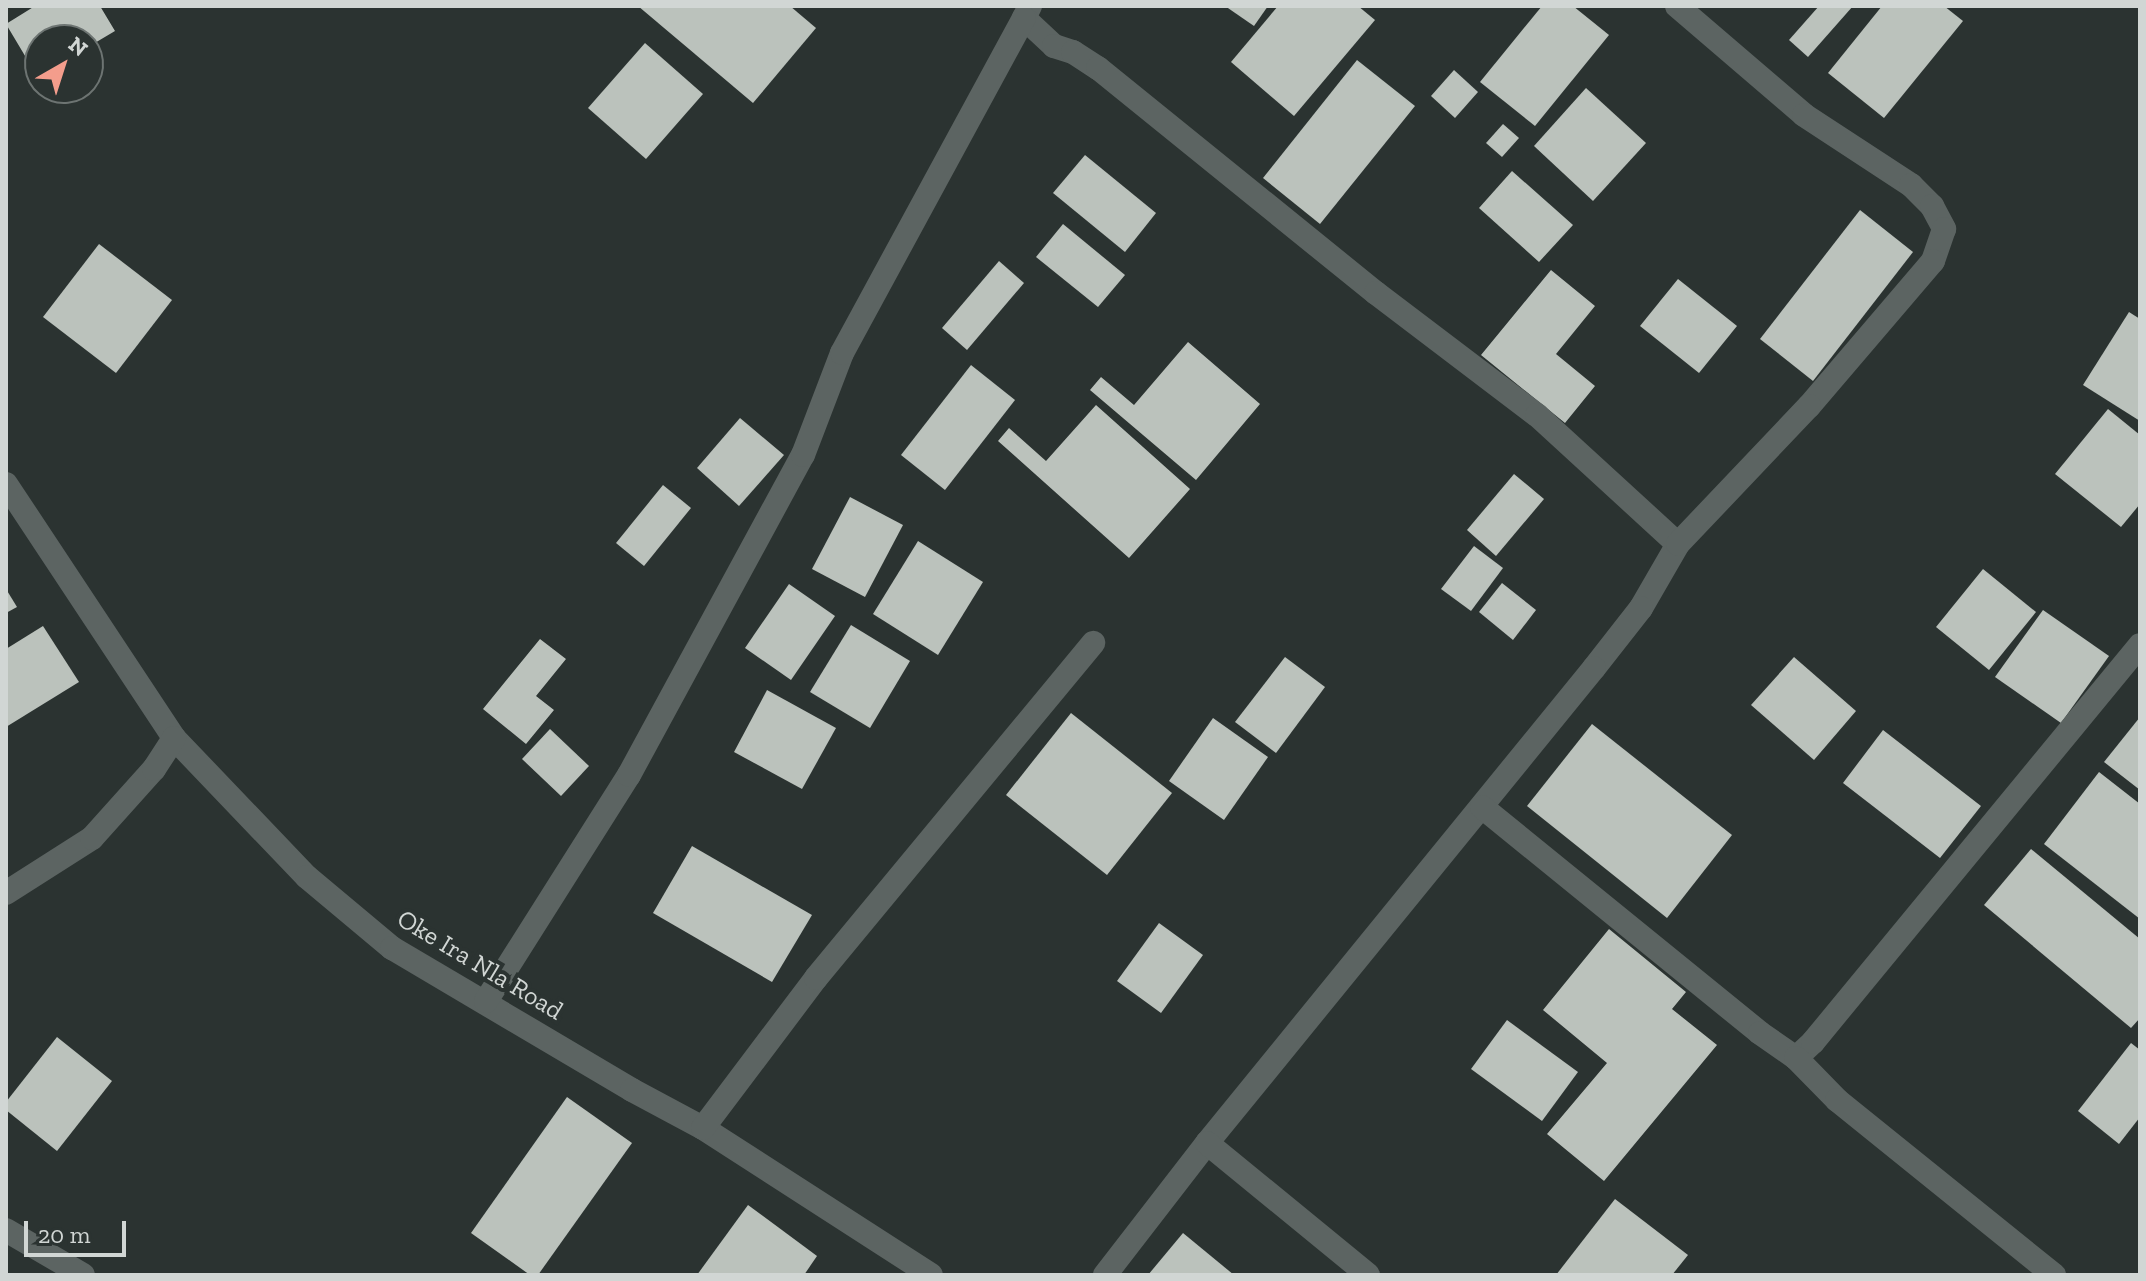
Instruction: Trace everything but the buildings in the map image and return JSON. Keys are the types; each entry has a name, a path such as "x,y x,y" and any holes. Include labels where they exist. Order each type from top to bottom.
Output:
{"street":[{"path":"1105,1275 1207,1143 1641,608 1678,544 1809,406 1933,261 1944,229 1932,206 1911,185 1804,115 1677,6"},
{"path":"486,1001 629,775 803,455 842,353 1027,12 1054,46 1073,52 1098,68 1376,293 1537,415 1678,544"},
{"name":"Oke Ira Nla Road","path":"6,484 174,738 307,877 392,948 632,1090 703,1128 931,1275"},
{"path":"703,1128 816,978 1093,643"},
{"path":"1796,1058 1813,1042 2140,645"},
{"path":"6,893 92,838 154,769 174,738"},
{"path":"1482,807 1760,1033 1796,1058 1837,1100 2054,1275"},
{"path":"1207,1143 1368,1275"},
{"path":"6,1230 83,1275"}]}
